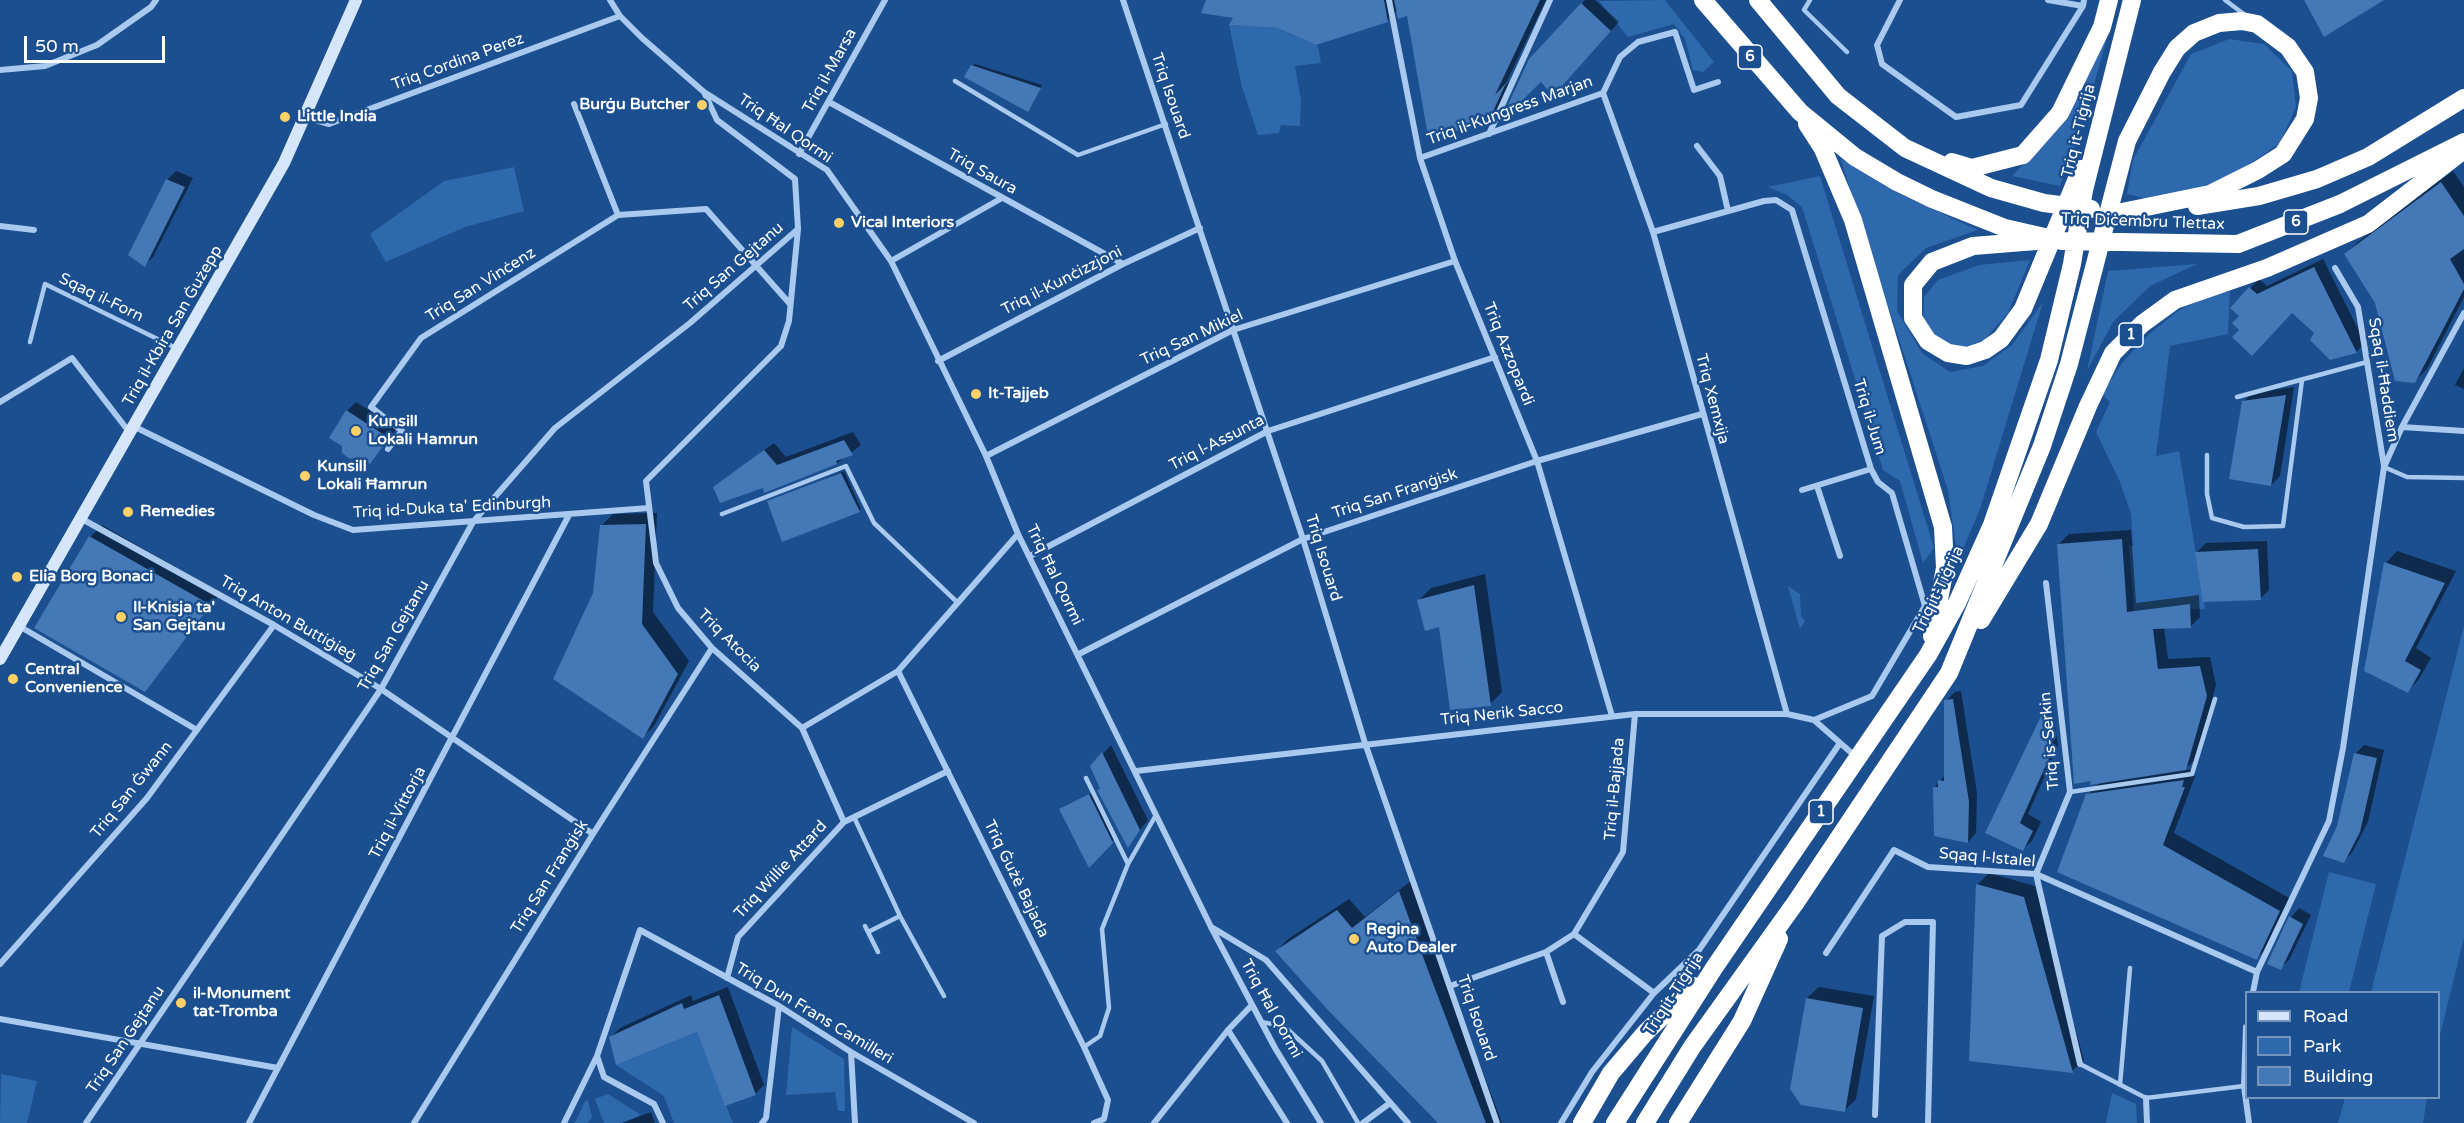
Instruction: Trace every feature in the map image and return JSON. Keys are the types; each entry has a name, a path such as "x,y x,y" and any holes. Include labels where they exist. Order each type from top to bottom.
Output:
{"highway":[{"name":"Triq Diċembru Tlettax","path":"1703,0 1800,112 1855,157 1897,182 2005,228 2062,241 2238,244 2340,204 2464,142"},
{"name":"Triq Diċembru Tlettax","path":"1758,0 1838,96 1905,148 1991,188 2044,203 2121,212 2259,196 2317,179 2368,157 2464,98"},
{"path":"1905,148 1972,168 2023,155 2060,113 2102,27 2109,0"},
{"name":"Triq it-Tiġrija","path":"1616,1123 1714,968 1928,655 1958,603 1992,525 2024,438 2049,360 2072,264 2079,189 2104,114 2132,0"},
{"path":"1949,673 2042,446 2069,364 2112,190 2127,141 2150,93 2177,48 2194,33 2219,23 2242,21 2257,24 2288,47 2305,72 2309,98 2305,119 2283,154 2258,170 2210,194 2121,212"},
{"path":"1800,112 1823,149 1853,220 1943,527 1945,568 1928,655"},
{"name":"1","path":"1645,1123 1692,1047 1796,902 1949,673 2039,524 2088,406 2113,353 2142,324 2175,300 2266,268 2368,224 2464,150"},
{"path":"2062,241 1973,246 1932,262 1913,285 1913,318 1928,341 1948,353 1967,356 1985,350 2001,339 2023,309 2046,256 2079,189"},
{"path":"1677,1123 1742,1021 1796,902"},
{"path":"1582,1123 1611,1073 1645,1033 1714,968"}],"main road":[{"name":"Triq il-Kbira San Ġużepp","path":"0,659 284,163 356,0"}],"street":[{"path":"0,70 45,66 97,45 151,7 156,0"},
{"name":"Triq Ħal Qormi","path":"610,0 620,16 704,92 826,170 891,261 986,456 1018,534 1211,927 1261,1022 1321,1123"},
{"name":"Triq il-Marsa","path":"799,154 885,0"},
{"name":"Triq Isouard","path":"1123,0 1268,431 1365,743 1497,1123"},
{"name":"Triq Azzopardi","path":"1389,0 1420,158 1455,261 1537,461 1612,716"},
{"path":"1489,134 1550,0"},
{"path":"1900,0 1877,45 1882,64 1956,117 2021,105 2084,3 2048,0"},
{"name":"Triq Cordina Perez","path":"304,117 329,124 620,16"},
{"name":"Triq il-Kungress Marjan","path":"1420,158 1603,93 1620,57 1638,42 1675,32 1694,90 1718,82"},
{"name":"Triq Ħal Qormi","path":"704,92 717,120 795,179"},
{"name":"Triq Xemxija","path":"1603,93 1653,232 1787,714"},
{"name":"Triq Saura","path":"829,102 1123,264"},
{"path":"574,104 618,215"},
{"path":"1697,146 1720,176 1728,211"},
{"name":"Triq Atocia","path":"795,179 798,229 789,321 781,346 646,481 656,563 678,608 712,648 802,728"},
{"path":"891,261 1002,198"},
{"name":"Triq il-Jum","path":"1653,232 1728,211 1763,198 1776,200 1792,210 1870,469 1878,482 1892,494 1925,606 1872,696 1814,720"},
{"name":"Triq San Vinċenz","path":"388,449 402,430 371,407 421,338 618,215 706,209 790,304"},
{"path":"0,226 34,230"},
{"name":"Triq il-Kunċizzjoni","path":"938,361 1123,264 1200,228"},
{"name":"Triq San Gejtanu","path":"86,1123 381,689 473,522 555,428 690,323 798,229"},
{"name":"Triq San Mikiel","path":"986,456 1233,330 1455,261"},
{"name":"Sqaq il-Ħaddiem","path":"2335,268 2358,307 2384,467"},
{"path":"2253,991 2257,972 2329,821 2343,748 2384,467 2402,427 2464,313"},
{"name":"Triq l-Assunta","path":"1030,556 1268,431 1495,357"},
{"path":"0,402 72,358 133,430"},
{"name":"Triq San Franġisk","path":"1078,654 1303,539 1537,461 1702,414"},
{"path":"2402,427 2464,431"},
{"name":"Triq id-Duka ta' Edinburgh","path":"133,430 314,515 353,530 649,508"},
{"path":"1802,490 1870,469"},
{"path":"1816,486 1840,556"},
{"name":"Triq il-Vittorja","path":"249,1123 569,515"},
{"name":"Triq Anton Buttiġieġ","path":"82,519 274,625 381,689 593,834"},
{"path":"844,822 802,728 898,671 1018,534"},
{"name":"Triq is-Serkin","path":"2036,874 2070,792 2046,583"},
{"name":"Triq San Ġwann","path":"0,964 147,798 274,625"},
{"path":"19,626 197,730"},
{"name":"Triq San Franġisk","path":"414,1123 593,834 712,648"},
{"name":"Triq Ġużè Bajada","path":"898,671 1108,1100 1104,1119 1094,1123"},
{"name":"Triq Nerik Sacco","path":"1136,771 1365,743 1635,714 1787,714 1814,720 1858,758"},
{"name":"Triq il-Bajjada","path":"1574,934 1623,852 1635,714"},
{"path":"1561,1123 1592,1072 1654,993 1699,950 1840,743"},
{"name":"Triq Willie Attard","path":"727,978 738,937 844,822 948,771"},
{"name":"Sqaq l-Istalel","path":"1826,953 1893,850 1928,867 2036,874 2257,972"},
{"path":"2036,874 2080,1064"},
{"path":"1875,1115 1882,936 1905,922 1933,922 1928,1123"},
{"path":"1211,927 1266,960 1408,1123"},
{"name":"Triq Dun Frans Camilleri","path":"597,1056 640,930 779,1006 851,1052 974,1123"},
{"path":"1450,986 1546,952 1574,934 1654,993"},
{"path":"1546,952 1563,1002"},
{"path":"1154,1123 1228,1030 1252,1005"},
{"path":"762,1123 766,1119 779,1006"},
{"path":"0,1019 278,1068"},
{"path":"1228,1030 1287,1123"},
{"path":"851,1052 855,1123"},
{"path":"564,1123 597,1056"},
{"path":"597,1056 604,1077 654,1104 663,1123"},
{"path":"2245,1066 2245,1093"},
{"path":"2146,1098 2147,1123"},
{"path":"2246,1099 2249,1123"},
{"path":"1363,1123 1390,1103"}],"lane":[{"path":"1810,0 1804,9 1847,52"},
{"path":"2225,0 2257,24"},
{"path":"955,81 1078,155 1166,124"},
{"name":"Sqaq il-Forn","path":"30,342 45,284 179,349"},
{"path":"2237,397 2367,362"},
{"path":"2207,455 2207,494 2212,518 2244,527 2283,526 2302,380"},
{"path":"722,514 846,466 874,524 958,603"},
{"path":"2384,467 2407,477 2464,478"},
{"path":"2070,792 2192,774 2215,699"},
{"path":"1086,778 1128,864"},
{"path":"1084,1047 1100,1036 1108,1008 1102,930 1128,864 1156,815"},
{"path":"854,817 900,916 944,996"},
{"path":"868,932 900,916"},
{"path":"865,926 878,952"},
{"path":"2120,1085 2130,968"},
{"path":"1261,1022 1284,1026 1322,1061 1358,1123"},
{"path":"2080,1064 2146,1098 2244,1086"}],"green space":[{"path":"1665,0 1714,62 1703,72 1693,70 1685,39 1674,24 1628,37 1599,1"},
{"path":"1229,25 1278,28 1318,46 1321,63 1295,66 1301,100 1300,126 1281,125 1279,133 1258,135 1242,87"},
{"path":"2107,38 2082,127 2060,186 2012,176 2062,123"},
{"path":"2229,39 2264,44 2292,71 2296,107 2280,143 2233,176 2185,193 2147,199 2127,194 2133,160 2191,54"},
{"path":"1840,158 1904,196 1978,230 1926,248 1898,275 1897,311 1922,353 1950,372 1983,366 2012,345 2043,302 1980,509 1958,561 1948,490"},
{"path":"514,167 524,211 465,227 386,262 370,234 444,181"},
{"path":"1820,176 1934,548 1923,563 1900,481 1883,470 1802,207 1787,195 1768,187"},
{"path":"2030,260 2008,313 1984,340 1962,348 1939,344 1923,326 1924,297 1938,280 1979,265"},
{"path":"2197,264 2150,286 2113,322 2087,371 2108,271"},
{"path":"2230,291 2228,334 2170,346 2156,456 2179,451 2205,609 2134,611 2129,545 2133,546 2131,514 2120,482 2096,432 2110,402 2102,394 2121,364 2148,335 2179,310 2211,295"},
{"path":"1788,586 1800,594 1801,616 1805,621 1800,629"},
{"path":"2464,626 2464,938 2440,1035 2440,991 2371,991"},
{"path":"2329,872 2376,884 2349,991 2299,991"},
{"path":"792,1027 844,1059 845,1111 838,1111 835,1092 786,1095"},
{"path":"697,1032 733,1123 674,1123 664,1096 616,1065"},
{"path":"1,1074 37,1081 27,1123 0,1123"},
{"path":"2112,1093 2136,1104 2137,1123 2106,1123"},
{"path":"608,1094 641,1115 622,1123 604,1123 595,1099"},
{"path":"2345,1099 2427,1099 2423,1123 2338,1123"},
{"path":"588,1100 592,1118 587,1123 575,1123 585,1101"}],"building":[{"path":"1206,0 1384,0 1388,22 1316,45 1278,28 1229,25 1233,18 1201,13"},
{"path":"1394,0 1540,0 1495,95 1506,83 1487,125 1428,136 1407,16 1398,19"},
{"path":"2304,0 2384,0 2324,37"},
{"path":"1581,3 1611,31 1553,96 1541,82 1500,122 1529,59"},
{"path":"971,65 1041,88 1028,112 964,77"},
{"path":"166,179 185,187 145,267 128,255"},
{"path":"2441,182 2464,216 2464,249 2450,259 2464,284 2464,289 2415,383 2395,381 2375,303 2344,254"},
{"path":"2314,267 2357,353 2330,360 2310,340 2314,333 2292,313 2252,356 2232,337 2239,330 2232,323 2239,316 2230,308 2249,287 2257,294"},
{"path":"2286,395 2271,486 2229,479 2242,401"},
{"name":"Kunsill Lokali Hamrun","path":"346,410 389,438 370,464 358,457 350,459 342,453 342,446 329,438"},
{"path":"844,440 853,455 836,461 837,464 764,493 763,488 720,503 713,487 764,450 777,465"},
{"path":"841,473 860,512 782,542 767,501"},
{"path":"646,524 642,624 678,674 643,739 553,679 593,593 600,525"},
{"name":"Il-Knisja ta' San Gejtanu","path":"89,536 211,605 145,692 34,628"},
{"path":"2122,539 2127,612 2190,604 2191,628 2153,629 2158,669 2200,666 2207,696 2186,770 2090,785 2091,781 2074,784 2057,544"},
{"path":"2258,549 2261,600 2203,602 2195,552"},
{"path":"2384,562 2445,583 2405,661 2421,670 2408,693 2364,671"},
{"path":"1474,585 1491,706 1450,710 1439,627 1425,631 1417,600"},
{"path":"1953,699 1969,802 1968,843 1934,836 1933,787 1938,787 1938,780 1944,781 1944,700"},
{"path":"2043,712 2050,756 2020,823 2033,831 2023,851 1985,833"},
{"path":"1102,752 1140,830 1128,848 1097,790 1100,789 1090,766"},
{"path":"2354,753 2377,758 2360,832 2344,863 2323,856 2337,826"},
{"path":"2184,780 2182,787 2185,787 2163,845 2280,911 2257,960 2057,872 2086,794"},
{"path":"1089,794 1113,843 1089,868 1059,809"},
{"path":"1976,884 2024,897 2073,1073 1969,1061"},
{"path":"1399,891 1486,1123 1438,1123 1326,1008 1275,951 1337,910 1352,928"},
{"path":"2289,916 2303,924 2281,970 2267,964"},
{"path":"719,995 756,1095 725,1106 697,1032 616,1065 609,1037 682,1003 684,1009"},
{"path":"1806,998 1863,1008 1845,1112 1801,1105 1790,1089"}],"place":[{"name":"Burġu Butcher","path":"702,105"},
{"name":"Little India","path":"285,117"},
{"name":"Vical Interiors","path":"839,223"},
{"name":"It-Tajjeb","path":"976,394"},
{"name":"Kunsill Lokali Hamrun","path":"356,431"},
{"name":"Kunsill Lokali Ħamrun","path":"305,476"},
{"name":"Remedies","path":"128,512"},
{"name":"Elia Borg Bonaci","path":"17,577"},
{"name":"Il-Knisja ta' San Gejtanu","path":"121,617"},
{"name":"Central Convenience","path":"13,679"},
{"name":"Regina Auto Dealer","path":"1354,939"},
{"name":"il-Monument tat-Tromba","path":"181,1003"}]}
